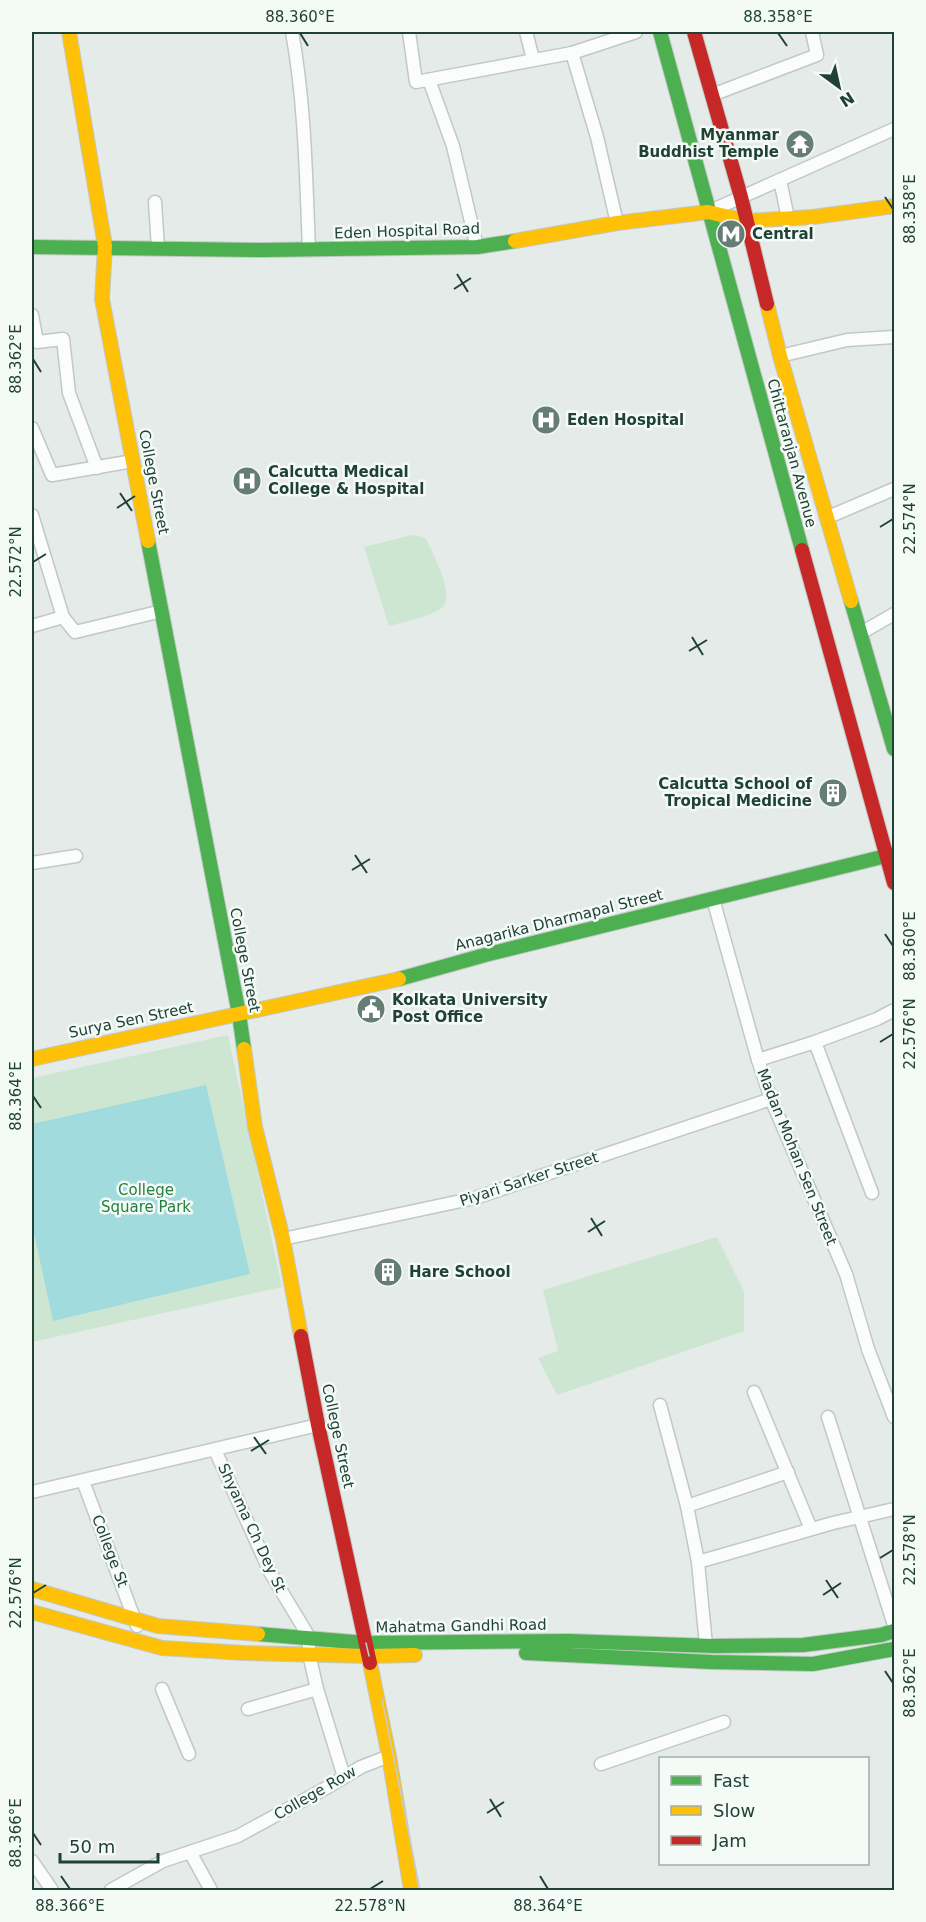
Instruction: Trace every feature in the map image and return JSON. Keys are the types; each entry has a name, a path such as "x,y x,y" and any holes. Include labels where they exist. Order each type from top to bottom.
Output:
{"main road":[{"name":"College Street","path":"69,32 105,246 102,299 239,1014 255,1126 283,1239 318,1425 368,1650 389,1756 411,1890"},
{"name":"Chittaranjan Avenue","path":"660,32 708,212 890,855 894,883"},
{"path":"694,32 741,197 780,356 894,749"},
{"name":"Eden Hospital Road","path":"32,247 309,250 477,247 617,223 708,212 747,221 894,206"},
{"name":"Anagarika Dharmapal Street","path":"239,1014 420,974 485,955 890,855"},
{"name":"Surya Sen Street","path":"32,1059 239,1014"},
{"name":"Mahatma Gandhi Road","path":"32,1589 158,1626 309,1637 368,1650 813,1664 894,1649"},
{"name":"Mahatma Gandhi Road","path":"32,1612 162,1648 244,1653 309,1654 568,1641 803,1645 881,1635 894,1631"}],"street":[{"path":"292,32 297,57 306,170 309,250"},
{"path":"409,32 417,82 572,53 636,32"},
{"path":"526,32 533,59"},
{"path":"712,95 817,55 812,32"},
{"path":"572,53 597,137 617,223"},
{"path":"429,80 453,146 477,247"},
{"path":"708,212 894,129"},
{"path":"780,180 788,218"},
{"path":"155,202 159,248"},
{"path":"32,315 37,342 63,339 69,393 97,468"},
{"path":"780,356 847,340 894,337"},
{"path":"32,428 52,475 133,461"},
{"path":"826,518 894,489"},
{"path":"32,515 63,617 75,632 162,611"},
{"path":"861,633 894,614"},
{"path":"32,626 63,617"},
{"path":"32,863 76,856"},
{"name":"Madan Mohan Sen Street","path":"713,899 771,1099 846,1274 868,1349 894,1417"},
{"path":"758,1060 815,1042 877,1019 894,1010"},
{"path":"815,1042 872,1193"},
{"name":"Piyari Sarker Street","path":"283,1239 475,1198 771,1099"},
{"path":"754,1392 812,1529"},
{"path":"660,1405 687,1506 698,1562 706,1645"},
{"path":"828,1417 894,1625"},
{"path":"32,1492 318,1425"},
{"name":"Shyama Ch Dey St","path":"215,1449 270,1572 309,1637"},
{"path":"687,1506 788,1472"},
{"name":"College St","path":"83,1481 136,1621 140,1642"},
{"path":"698,1562 812,1529 894,1509"},
{"path":"309,1637 309,1654 317,1689 344,1778"},
{"path":"162,1689 189,1754"},
{"path":"248,1709 317,1689"},
{"path":"601,1764 724,1722"},
{"name":"College Row","path":"111,1890 163,1862 238,1836 362,1767 389,1756"},
{"path":"190,1852 211,1890"},
{"path":"32,1861 52,1890"}],"green space":[{"path":"412,535 424,537 427,541 442,575 446,602 443,607 432,613 389,626 364,547"},
{"name":"College Square Park","path":"228,1035 282,1287 32,1342 32,1078"},
{"path":"717,1237 744,1291 744,1331 557,1395 538,1358 558,1351 543,1290"}],"water":[{"name":"College Square Park","path":"206,1085 250,1274 53,1321 32,1224 32,1124"}],"tram line":[{"path":"366,1643 369,1656"},
{"path":"382,1699 420,1890"}],"traffic: fast":[{"path":"660,32 802,550"},
{"path":"32,247 263,250 477,247 515,241"},
{"path":"148,541 244,1049"},
{"path":"851,601 894,749"},
{"path":"399,979 485,955 894,854"},
{"path":"258,1634 366,1643 568,1641 714,1646 803,1645 881,1635 894,1631"},
{"path":"526,1653 711,1662 813,1664 894,1649"}],"traffic: slow":[{"path":"69,32 105,246 102,299 148,541"},
{"path":"515,241 617,223 708,212 747,221 813,217 894,206"},
{"path":"767,304 851,601"},
{"path":"32,1059 399,979"},
{"path":"244,1049 255,1127 283,1239 301,1336"},
{"path":"32,1589 158,1626 258,1634"},
{"path":"32,1612 162,1648 244,1653 415,1655"},
{"path":"370,1663 389,1756 411,1890"}],"traffic: jam":[{"path":"694,32 741,197 767,304"},
{"path":"802,550 894,883"},
{"path":"301,1336 370,1663"}],"place":[{"name":"Myanmar Buddhist Temple","path":"800,144"},
{"name":"Central","path":"731,234"},
{"name":"Eden Hospital","path":"546,420"},
{"name":"Calcutta Medical College & Hospital","path":"247,481"},
{"name":"Calcutta School of Tropical Medicine","path":"833,793"},
{"name":"Kolkata University Post Office","path":"371,1009"},
{"name":"Hare School","path":"388,1272"}]}
